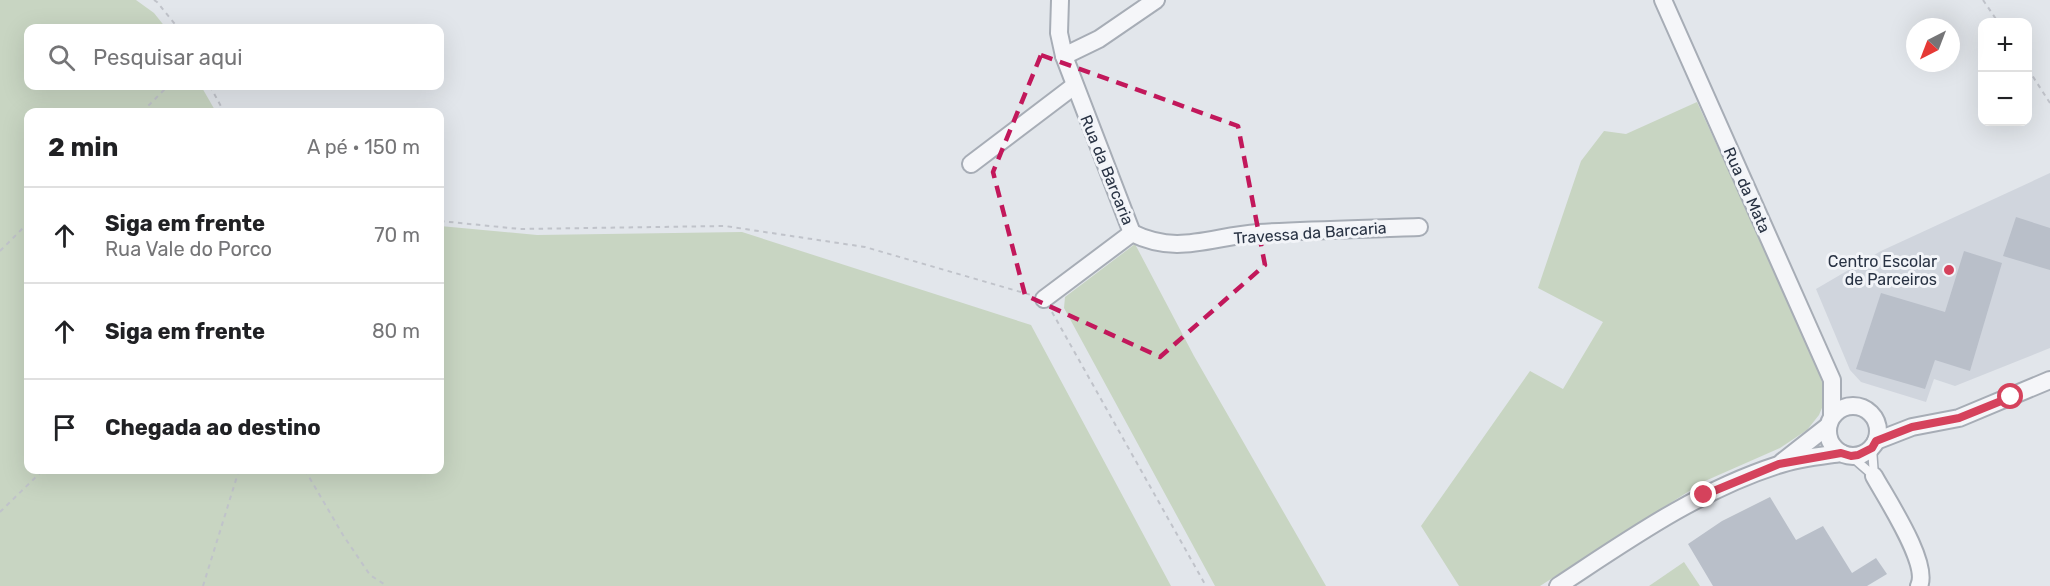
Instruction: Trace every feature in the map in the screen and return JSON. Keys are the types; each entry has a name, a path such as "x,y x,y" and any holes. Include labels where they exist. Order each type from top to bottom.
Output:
{"street":[{"name":"Rua da Barcaria","path":"1044,299 1132,233 1064,56 1059,33 1060,0"},
{"path":"1064,56 1099,39 1156,0"},
{"name":"Rua da Mata","path":"1663,0 1832,380 1869,412"},
{"path":"971,164 1074,86"},
{"name":"Travessa da Barcaria","path":"1132,233 1147,240 1179,245 1255,233 1419,227"},
{"name":"Rua da Mata","path":"1830,421 1832,380"},
{"path":"1558,586 1681,507 1704,495 1779,464 1846,454 1858,455 1912,427 1959,418 2050,380"},
{"path":"1779,464 1830,421 1843,407 1857,406 1912,427"},
{"path":"1869,412 1878,425 1874,445"},
{"path":"1830,421 1830,441 1846,454"},
{"path":"1874,476 1913,548 1921,568 1922,580 1919,586"}],"lane":[{"path":"1874,445 1874,476"},
{"path":"1846,454 1874,476"}],"path":[{"path":"154,0 175,24"},
{"path":"1983,0 1995,18"},
{"path":"2030,72 2050,103"},
{"path":"146,108 164,90"},
{"path":"212,90 222,108"},
{"path":"444,221 520,229 725,226 865,247 1044,299 1206,586"},
{"path":"0,251 24,227"},
{"path":"0,512 39,474"},
{"path":"203,586 238,474"},
{"path":"307,474 343,535 370,575 387,586"}],"highlighted area":[{"path":"1041,55 1238,126 1265,265 1160,357 1025,295 993,172"}],"shaded area":[{"name":"Centro Escolar de Parceiros","path":"2050,173 2050,348 1955,386 1934,379 1926,402 1861,382 1850,370 1816,289 1881,251"}],"green space":[{"path":"0,0 136,0 154,13 163,24 24,24 24,90 203,90 214,108 24,108 24,474 444,474 444,226 537,235 742,232 1031,325 1171,586 0,586"},
{"path":"1697,102 1816,361 1823,386 1824,403 1819,415 1807,430 1780,448 1705,481 1540,586 1459,586 1421,526 1530,371 1563,389 1603,322 1538,288 1581,161 1604,131 1626,134"},
{"path":"1135,244 1194,356 1326,586 1215,586 1064,308 1065,297"},
{"path":"1684,562 1700,586 1649,586"}],"building":[{"path":"2016,217 2050,228 2050,270 2003,256"},
{"path":"1964,251 2002,263 1970,371 1935,360 1925,389 1856,369 1881,293 1945,312"},
{"path":"1770,497 1796,540 1823,526 1852,573 1876,558 1887,574 1867,586 1713,586 1688,544 1722,521"}],"place":[{"name":"Centro Escolar de Parceiros","path":"1949,270"}],"route":[{"path":"1704,495 1779,464 1841,453 1851,456 1865,453 1876,441 1912,427 1959,418 2011,397"}]}
